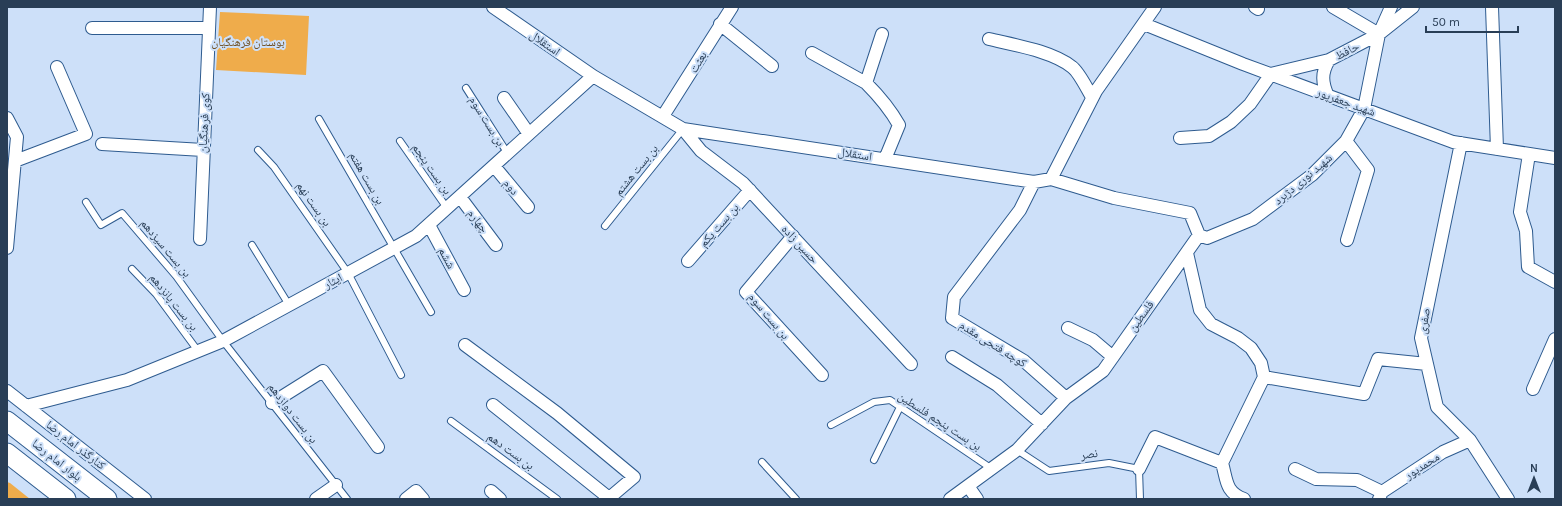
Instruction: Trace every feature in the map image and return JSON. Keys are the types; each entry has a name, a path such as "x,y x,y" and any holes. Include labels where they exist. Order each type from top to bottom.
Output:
{"highway":[{"name":"بلوار امام رضا","path":"7,421 107,499"},
{"name":"بلوار امام رضا","path":"7,453 66,499"}],"street":[{"name":"کوی فرهنگیان","path":"200,239 210,7"},
{"name":"استقلال","path":"493,7 594,76 683,129 1034,182 1051,179"},
{"name":"بعثت","path":"663,116 732,7"},
{"path":"1332,7 1380,34"},
{"name":"شهید نوری دژبرد","path":"1199,235 1208,238 1253,220 1312,175 1346,141 1364,109 1380,34 1391,7"},
{"name":"حافظ","path":"1271,74 1329,60 1380,34 1413,7"},
{"path":"1492,7 1497,149"},
{"path":"1151,9 1144,24 1092,97 1051,179 1114,198 1190,213 1199,235"},
{"path":"720,24 772,66"},
{"name":"شهید جعفرپور","path":"1144,24 1328,96 1454,142 1555,158"},
{"path":"92,28 209,28"},
{"path":"866,83 882,34"},
{"path":"989,40 1034,49 1056,58 1072,67 1092,97"},
{"path":"812,54 866,83 879,96 893,114 899,125 885,159"},
{"path":"1328,96 1323,86 1322,78 1324,67 1329,60"},
{"path":"15,161 86,134 57,67"},
{"path":"1180,138 1209,136 1231,122 1250,104 1271,74"},
{"name":"ایثار","path":"26,406 127,380 198,351 223,340 416,236 594,76"},
{"path":"504,98 529,134"},
{"path":"7,118 17,137 8,220 7,248"},
{"name":"حسین زاده","path":"683,129 701,151 750,190 911,364"},
{"path":"1346,141 1368,170 1347,240"},
{"name":"صفری","path":"1461,143 1421,338 1437,407 1470,440 1508,499"},
{"path":"102,144 203,150"},
{"path":"1529,154 1520,212 1526,231 1528,267 1555,282"},
{"name":"دوم","path":"494,166 528,207"},
{"name":"کوچه فتحی مقدم","path":"1034,182 1020,210 954,297 952,318 1024,361 1066,398"},
{"name":"بن بست یکم","path":"688,261 750,190"},
{"name":"چهارم","path":"460,197 496,244"},
{"name":"ششم","path":"429,225 464,290"},
{"name":"فلسطین","path":"950,499 1017,450 1066,398 1103,371 1199,235"},
{"name":"بن بست سوم","path":"793,236 746,292 822,375"},
{"path":"1187,253 1200,310 1211,324 1238,338 1251,348 1261,363 1264,376 1222,463 1230,490 1235,496 1244,499"},
{"path":"1068,328 1093,340 1112,357"},
{"path":"1533,389 1555,339"},
{"path":"464,345 557,413 634,477 608,498 493,405"},
{"path":"952,357 997,385 1042,424"},
{"path":"1264,376 1364,394 1378,359 1427,364"},
{"path":"272,403 323,371 378,446"},
{"name":"کنارگذر امام رضا","path":"7,391 145,499"},
{"path":"1139,469 1155,437 1222,463"},
{"name":"محمدپور","path":"1380,495 1443,452 1470,440"},
{"path":"1295,469 1316,479 1357,480 1380,495"},
{"path":"316,499 336,484"},
{"path":"968,486 978,499"},
{"path":"406,499 416,491 423,499"}],"lane":[{"name":"بن بست سوم","path":"466,88 508,154"},
{"name":"بن بست هفتم","path":"319,119 394,248"},
{"name":"بن بست هشتم","path":"605,226 683,129"},
{"name":"بن بست پنجم","path":"400,141 447,208"},
{"name":"بن بست نهم","path":"258,150 279,173 348,273"},
{"name":"بن بست سیزدهم","path":"86,202 101,225 122,213 176,276 223,340"},
{"path":"252,244 289,304"},
{"path":"394,248 431,312"},
{"name":"بن بست پانزدهم","path":"132,268 156,294 198,351"},
{"path":"348,273 401,375"},
{"name":"بن بست دوازدهم","path":"223,340 347,499"},
{"name":"بن بست پنجم فلسطین","path":"831,425 874,402 890,400 992,469"},
{"path":"874,460 900,407"},
{"name":"بن بست دهم","path":"451,421 558,499"},
{"name":"نصر","path":"1017,450 1049,471 1109,463 1139,469"},
{"path":"762,462 796,499"},
{"path":"1139,469 1140,499"}],"green space":[{"name":"بوستان فرهنگیان","path":"220,12 309,16 306,75 216,70"},
{"path":"7,482 10,483 30,499 7,499"}]}
